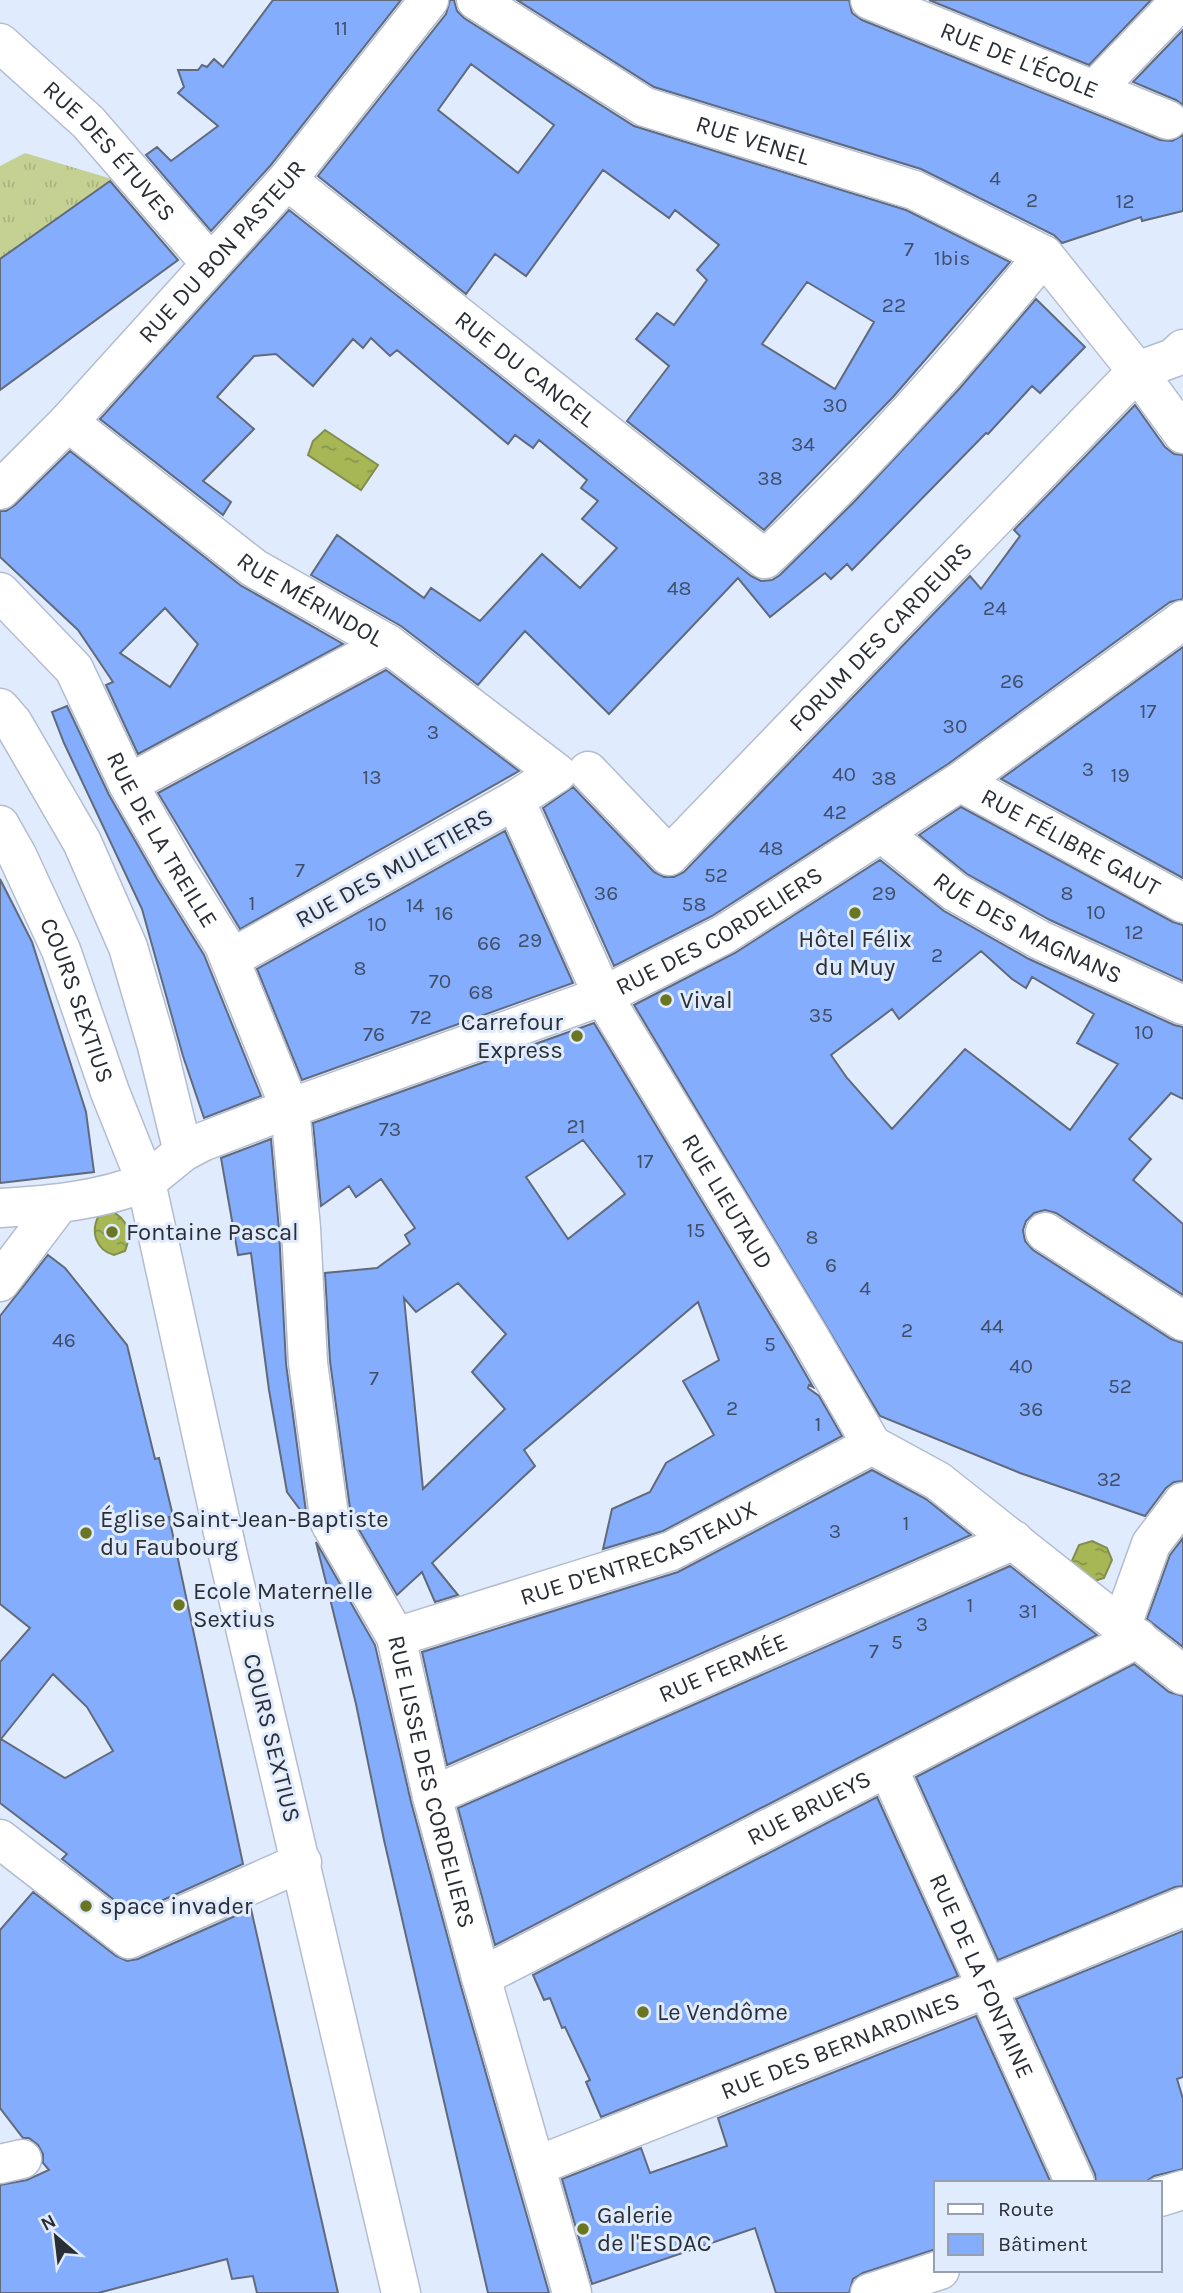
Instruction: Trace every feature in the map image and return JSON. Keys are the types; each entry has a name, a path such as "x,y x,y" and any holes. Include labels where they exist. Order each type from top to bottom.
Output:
{"street":[{"name":"RUE DU BON PASTEUR","path":"0,490 68,422 287,180 429,0"},
{"name":"RUE VENEL","path":"476,0 645,107 914,190 1044,256"},
{"path":"1095,90 1181,0"},
{"name":"RUE DE L'ÉCOLE","path":"877,1 1168,120"},
{"name":"RUE DES ÉTUVES","path":"0,43 88,122 211,264"},
{"name":"RUE DU CANCEL","path":"287,180 765,559 841,483 974,341 1044,256"},
{"path":"1044,256 1137,371 1183,434"},
{"name":"FORUM DES CARDEURS","path":"573,772 669,856 1137,371 1173,358 1183,349"},
{"name":"RUE MÉRINDOL","path":"68,422 254,568 388,644 573,772"},
{"name":"RUE DE LA TREILLE","path":"0,592 75,669 128,783 224,945 290,1108"},
{"name":"RUE DES CORDELIERS","path":"192,1147 290,1108 603,996 723,935 960,782 1183,620"},
{"path":"128,783 388,644"},
{"path":"0,708 13,723 82,842 128,947 157,1046 192,1147 146,1182 102,1196 58,1204 0,1208"},
{"name":"RUE DES MULETIERS","path":"230,959 515,800 573,772"},
{"name":"RUE FÉLIBRE GAUT","path":"960,782 1183,903"},
{"name":"RUE LIEUTAUD","path":"515,800 603,996 872,1445"},
{"name":"COURS SEXTIUS","path":"0,825 17,855 61,950 110,1092 146,1182 228,1555 401,2293"},
{"name":"RUE DES MAGNANS","path":"882,833 955,892 1040,940 1183,1005"},
{"name":"RUE LISSE DES CORDELIERS","path":"290,1108 308,1363 330,1523 396,1637 432,1796 572,2293"},
{"path":"0,1282 58,1204"},
{"path":"1045,1232 1183,1321"},
{"path":"872,1445 938,1481 1183,1675"},
{"name":"RUE D'ENTRECASTEAUX","path":"396,1637 671,1550 872,1445"},
{"path":"1130,1631 1167,1550 1183,1502"},
{"name":"RUE FERMÉE","path":"432,1796 1014,1540"},
{"name":"RUE BRUEYS","path":"481,1977 888,1768 1130,1631"},
{"name":"RUE DE LA FONTAINE","path":"888,1768 989,1987 1074,2181"},
{"path":"0,1839 129,1939 302,1862"},
{"name":"RUE DES BERNARDINES","path":"536,2166 989,1987 1183,1907"},
{"path":"1162,2196 1183,2190"},
{"path":"870,2293 934,2272"}],"green space":[{"path":"25,153 112,179 0,259 0,166"}],"water":[{"path":"325,430 378,465 361,490 308,455 313,441"},
{"name":"Fontaine Pascal","path":"111,1211 125,1223 128,1233 125,1251 114,1255 99,1245 95,1234 99,1215"},
{"path":"1092,1541 1107,1548 1112,1560 1104,1578 1091,1582 1071,1563 1079,1545"}],"building":[{"path":"273,0 401,0 270,166 211,231 146,155 157,147 171,161 218,126 178,93 184,87 178,70 198,70 202,65 207,67 214,59 223,67"},
{"path":"450,0 454,0 457,11 464,18 634,126 906,210 1010,262 893,397 764,530 627,421 669,366 636,339 657,313 674,325 707,280 697,270 719,245 675,210 669,218 603,170 526,276 495,254 466,294 318,176 446,14","holes":["471,64 554,125 518,173 438,110","807,282 874,322 835,389 762,344"]},
{"path":"517,0 849,0 852,13 862,20 1160,140 1172,141 1183,135 1183,211 1142,221 1141,217 1062,243 1054,235 921,169 654,87"},
{"path":"929,0 1151,0 1089,65"},
{"path":"1183,30 1183,105 1133,82"},
{"path":"110,181 178,260 0,390 0,259"},
{"path":"289,210 751,576 761,581 772,580 780,575 854,502 960,388 1036,299 1085,347 1040,393 1032,386 988,434 986,433 852,570 847,564 831,579 825,573 770,617 738,578 609,714 525,631 478,685 401,626 311,575 337,535 424,598 431,588 480,621 542,554 580,588 617,548 582,519 598,501 581,488 587,480 539,440 533,448 515,435 508,444 397,350 390,356 371,338 363,348 353,339 313,386 276,354 254,356 217,397 254,429 203,481 231,502 223,515 100,419"},
{"path":"1135,405 1165,447 1174,454 1183,455 1183,599 1170,602 948,764 712,916 614,966 543,808 573,787 654,872 664,877 674,877 684,872 970,576 981,589 1020,536 1014,530"},
{"path":"70,451 240,585 343,644 138,754 106,685 113,682 78,630 0,557 0,511 6,511","holes":["165,608 198,644 170,687 120,653"]},
{"path":"1183,647 1183,878 1001,779"},
{"path":"386,670 519,771 240,929 158,793"},
{"path":"67,706 109,795 204,955 261,1096 204,1118 183,1056 142,909 52,712"},
{"path":"961,807 1183,925 1183,981 1050,920 967,874 919,835"},
{"path":"505,831 573,983 302,1080 257,969"},
{"path":"880,860 944,911 1029,959 1183,1027 1183,1099 1171,1093 1129,1139 1151,1159 1133,1180 1183,1224 1183,1295 1056,1213 1045,1210 1034,1213 1026,1221 1023,1230 1025,1241 1033,1250 1171,1339 1183,1343 1183,1481 1174,1482 1166,1488 1145,1516 1020,1473 880,1416 634,1005 735,953","holes":["981,951 1026,988 1032,977 1094,1014 1077,1043 1118,1064 1070,1130 965,1049 892,1129 847,1078 831,1055 892,1009 899,1019"]},
{"path":"0,879 32,942 86,1112 94,1172 0,1183"},
{"path":"594,1023 790,1347 813,1387 809,1385 808,1388 819,1396 842,1436 663,1531 603,1549 612,1509 650,1492 666,1463 714,1435 683,1381 719,1360 698,1302 524,1450 535,1466 432,1563 458,1595 435,1602 422,1572 397,1595 351,1516 330,1361 325,1273 377,1268 410,1244 405,1235 415,1228 381,1179 356,1197 349,1186 321,1206 313,1123","holes":["583,1140 625,1194 568,1239 526,1177","458,1283 506,1334 472,1372 505,1409 423,1489 404,1298 416,1312"]},
{"path":"271,1139 286,1364 307,1519 287,1492 269,1390 251,1253 238,1255 221,1158"},
{"path":"48,1255 65,1268 127,1345 155,1459 159,1458 173,1516 169,1517 243,1864 132,1914 62,1859 67,1854 0,1803 0,1662 30,1628 0,1604 0,1316","holes":["53,1674 87,1707 113,1751 65,1778 1,1739"]},
{"path":"872,1470 926,1499 971,1535 447,1765 422,1652 678,1572"},
{"path":"1183,1538 1183,1647 1147,1619 1170,1555"},
{"path":"316,1542 375,1645 411,1802 549,2293 488,2293 384,1840 356,1704"},
{"path":"1010,1566 1097,1635 495,1945 458,1808"},
{"path":"1134,1664 1169,1692 1183,1696 1183,1886 998,1960 916,1777"},
{"path":"877,1797 958,1976 601,2117 586,2082 590,2080 565,2027 562,2028 550,1998 544,2000 533,1975"},
{"path":"33,1892 116,1956 127,1961 138,1959 251,1909 338,2293 257,2293 253,2276 232,2279 227,2259 98,2293 0,2293 0,2185 27,2180 49,2170 43,2163 43,2154 38,2145 29,2138 23,2138 0,2108 0,1930"},
{"path":"1183,1931 1183,2077 1177,2079 1183,2099 1183,2169 1154,2176 1147,2181 1096,2181 1016,1999"},
{"path":"976,2016 1050,2181 934,2181 934,2250 863,2273 853,2279 849,2293 776,2293 755,2228 592,2284 562,2179 641,2148 650,2173 727,2146 718,2118"}],"place":[{"name":"Hôtel Félix du Muy","path":"855,913"},
{"name":"Vival","path":"666,1000"},
{"name":"Carrefour Express","path":"577,1036"},
{"name":"Fontaine Pascal","path":"112,1232"},
{"name":"Église Saint-Jean-Baptiste du Faubourg","path":"86,1533"},
{"name":"Ecole Maternelle Sextius","path":"179,1605"},
{"name":"space invader","path":"86,1906"},
{"name":"Le Vendôme","path":"643,2012"},
{"name":"Galerie de l'ESDAC","path":"583,2229"}]}
